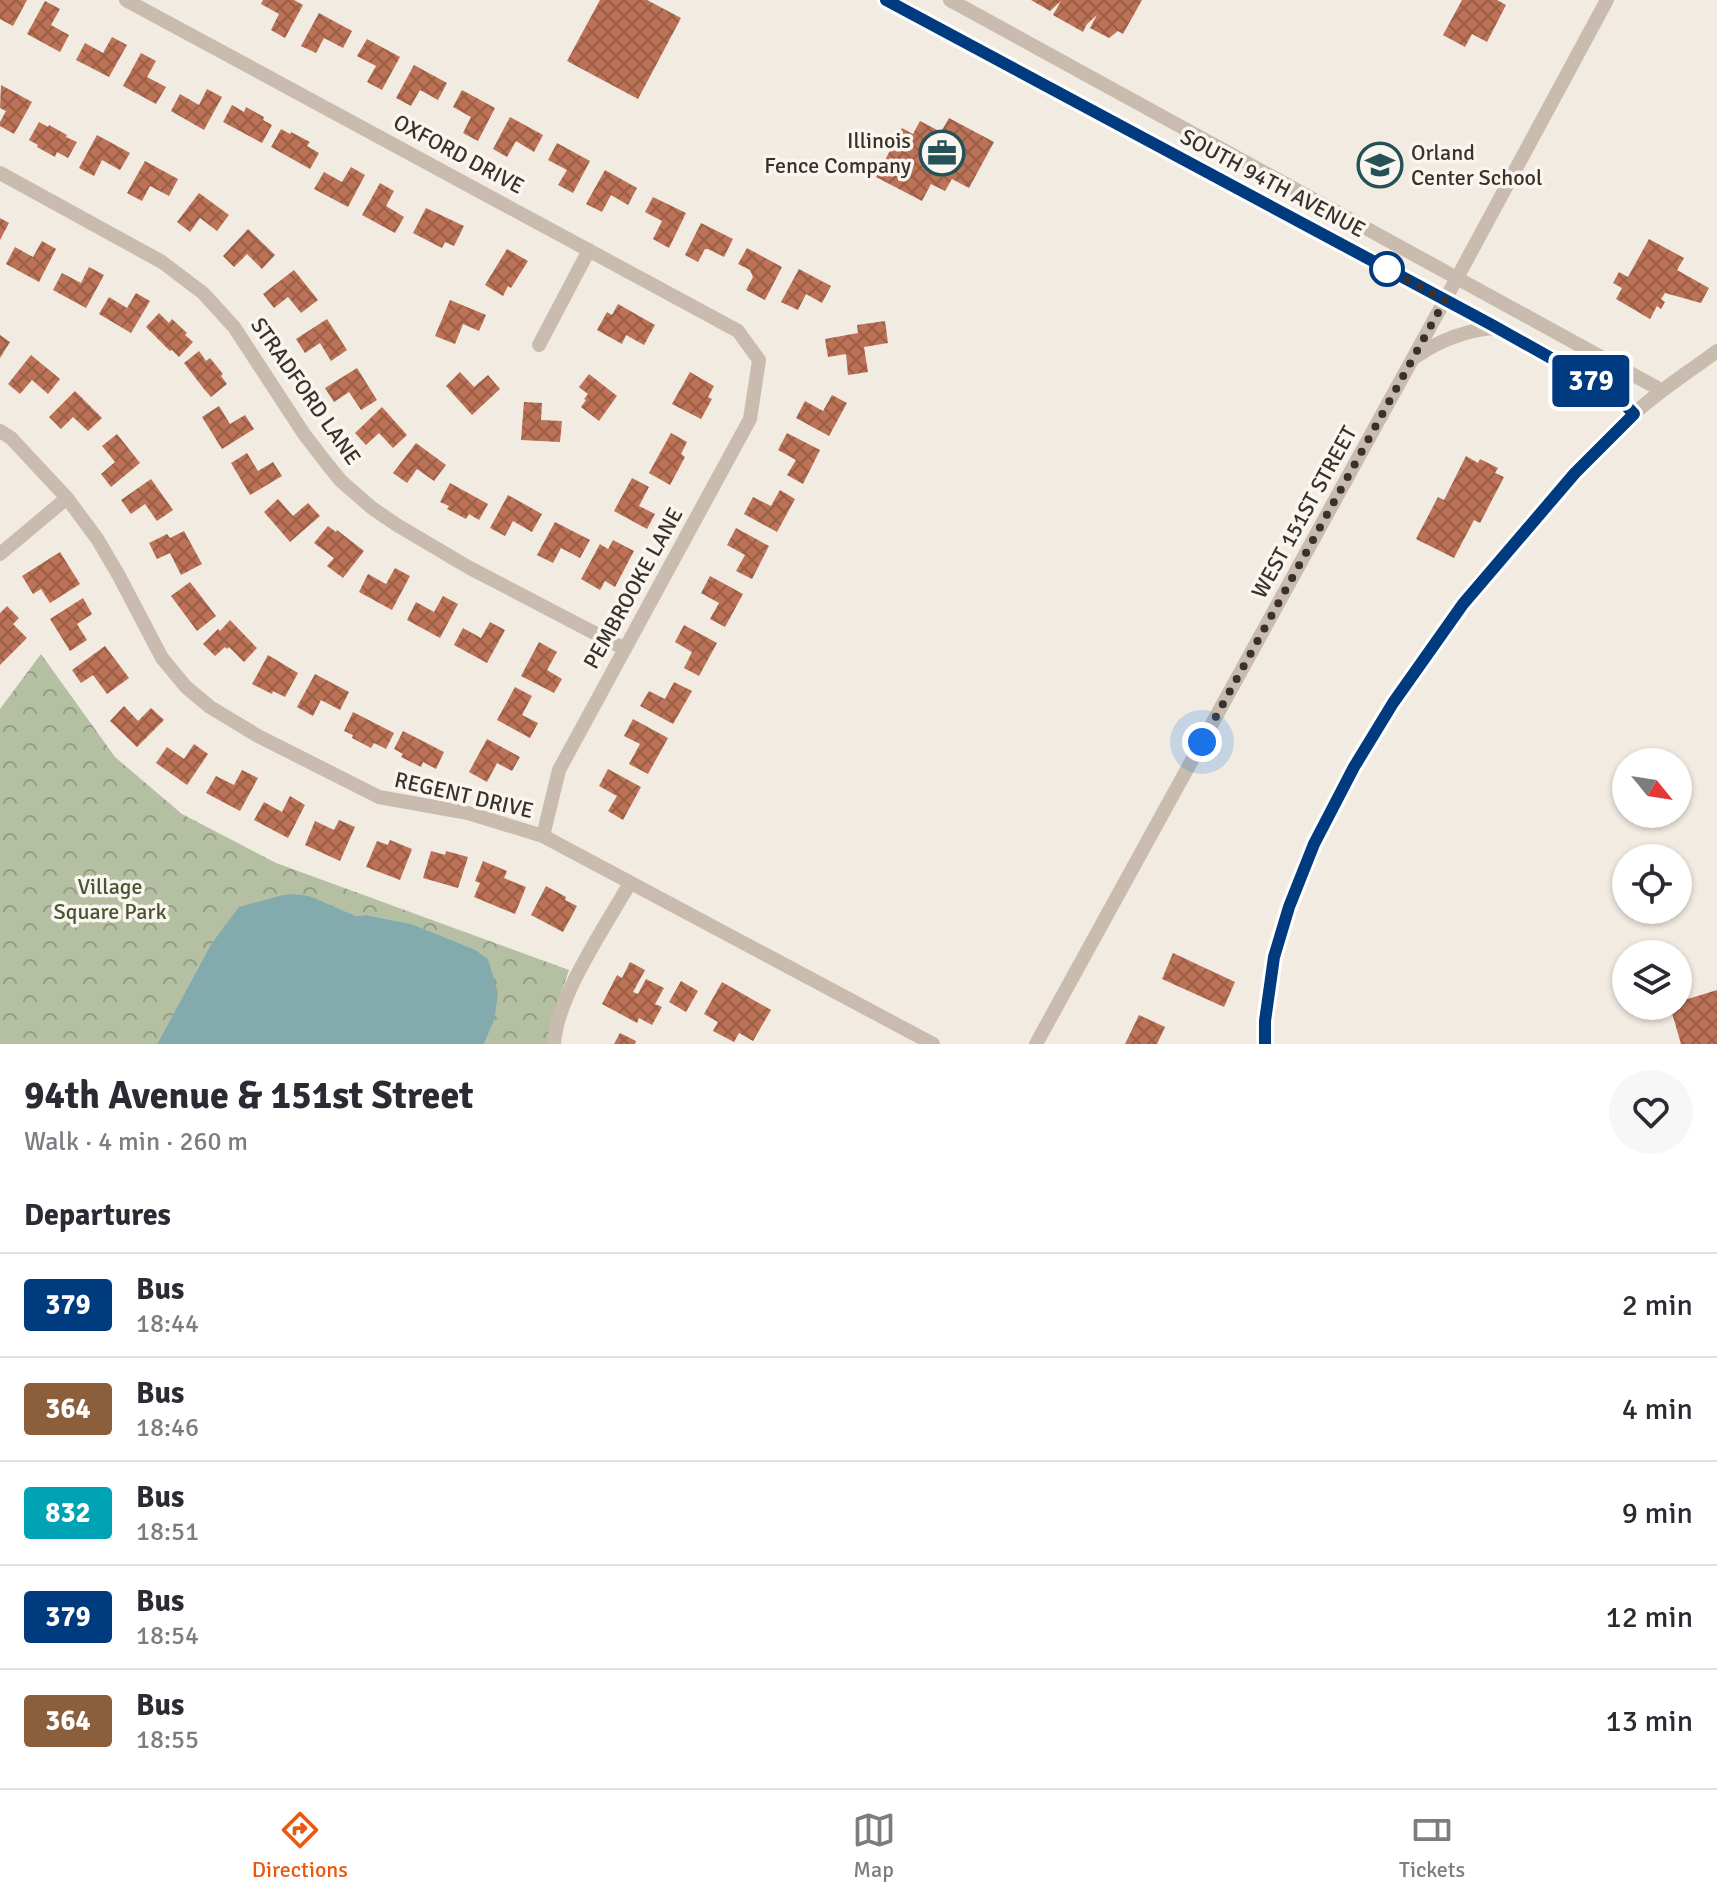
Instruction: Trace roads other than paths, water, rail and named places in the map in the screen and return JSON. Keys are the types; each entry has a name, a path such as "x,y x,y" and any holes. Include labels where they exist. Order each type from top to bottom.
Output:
{"street":[{"name":"OXFORD DRIVE","path":"126,0 738,331 759,360"},
{"name":"SOUTH 94TH AVENUE","path":"886,0 1497,328 1615,394 1634,414"},
{"name":"SOUTH 94TH AVENUE","path":"950,0 1661,390"},
{"name":"WEST 151ST STREET","path":"1036,1044 1607,0"},
{"name":"STRADFORD LANE","path":"0,173 162,262 203,293 234,327 328,465 372,508 468,567 625,649"},
{"path":"539,345 589,250"},
{"path":"1413,358 1433,345 1452,338 1497,328"},
{"path":"1265,1044 1274,957 1289,907 1314,844 1354,767 1393,703 1463,604 1575,473 1661,390 1717,351"},
{"name":"PEMBROOKE LANE","path":"543,836 559,770 750,419 759,360"},
{"name":"REGENT DRIVE","path":"0,431 11,438 67,498 98,540 162,658 186,687 210,707 258,736 379,797 468,813 543,836 933,1044"},
{"path":"0,554 67,498"},
{"path":"554,1044 555,1030 576,976 630,883"}],"water":[{"path":"292,894 309,896 356,916 366,915 412,924 476,950 488,959 498,993 494,1021 484,1044 157,1044 211,944 239,907"}],"place":[{"name":"Illinois Fence Company","path":"942,153"},
{"name":"Orland Center School","path":"1380,165"}],"park label":[{"name":"Village Square Park","path":"110,898"}]}
